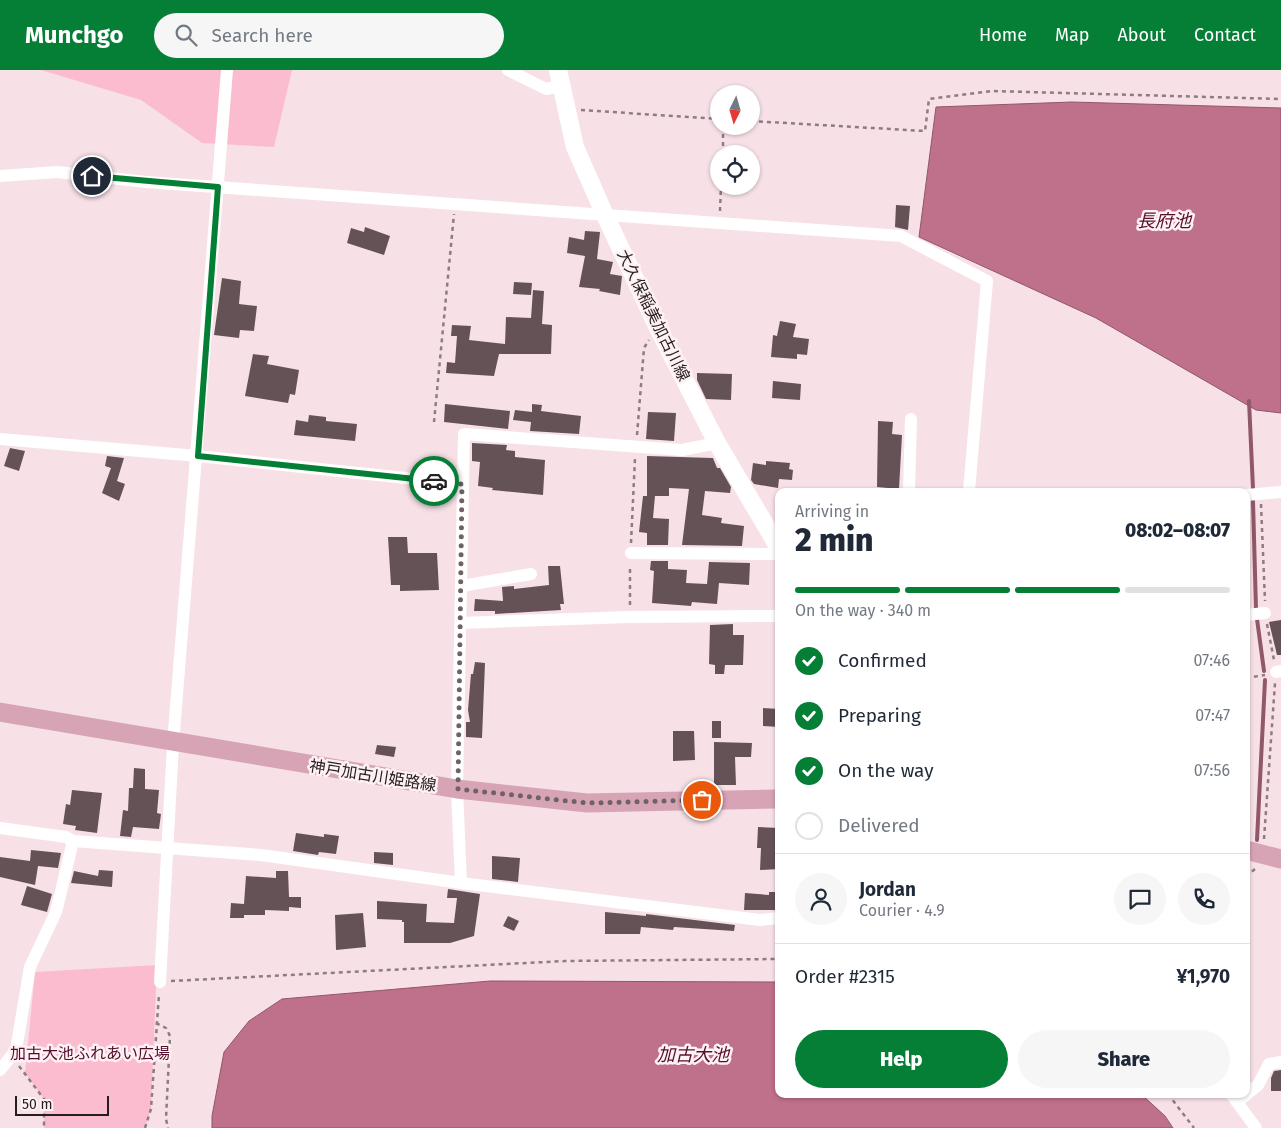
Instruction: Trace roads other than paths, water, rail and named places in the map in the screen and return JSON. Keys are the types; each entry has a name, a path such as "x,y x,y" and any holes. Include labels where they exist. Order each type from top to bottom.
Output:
{"main road":[{"name":"大久保稲美加古川線","path":"559,78 574,147 604,214 659,330 717,443 775,541"},
{"name":"神戸加古川姫路線","path":"0,712 458,789 587,803 775,799"}],"street":[{"path":"160,982 165,848 198,456 227,70"},
{"path":"508,70 546,89 559,78"},
{"path":"0,176 56,172 218,187 901,236 988,281 969,488"},
{"path":"909,488 911,420"},
{"path":"461,883 458,789 464,434 682,450 717,443"},
{"path":"0,439 198,456 462,484"},
{"path":"1250,495 1281,492"},
{"path":"631,553 775,554"},
{"path":"462,586 531,574"},
{"path":"1250,615 1265,613"},
{"path":"461,623 629,617 775,616"},
{"path":"0,828 66,837 73,841 262,855 461,883 760,920 775,918"},
{"path":"0,1070 16,1050 30,967 56,912 73,841"},
{"path":"1250,1089 1258,1085 1269,1064 1281,1062"},
{"path":"1234,1098 1256,1128"}],"water":[{"name":"長府池","path":"1072,102 1281,108 1281,413 1256,410 1096,318 919,237 936,107"},
{"name":"加古大池","path":"490,981 775,982 775,1098 1145,1098 1165,1116 1173,1128 212,1128 212,1116 224,1052 249,1021 282,999"}],"waterway":[{"path":"1249,401 1253,489"},
{"path":"1253,501 1256,609"},
{"path":"1257,619 1264,671"},
{"path":"1257,840 1265,680"}],"park label":[{"name":"加古大池ふれあい広場","path":"90,1053"}]}
